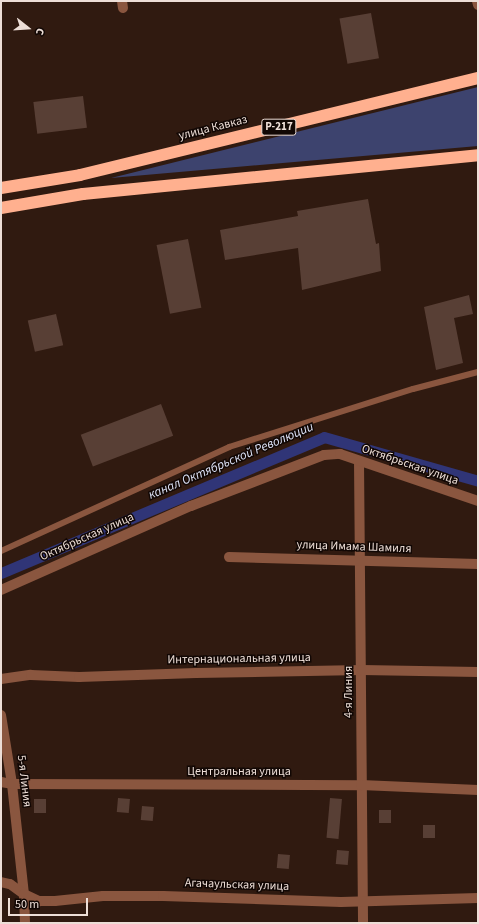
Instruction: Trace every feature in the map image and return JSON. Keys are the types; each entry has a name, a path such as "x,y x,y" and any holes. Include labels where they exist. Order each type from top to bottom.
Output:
{"highway":[{"name":"улица Кавказ","path":"1,188 80,175 478,78"},
{"path":"1,208 83,194 478,155"}],"street":[{"path":"477,1 478,5"},
{"name":"Октябрьская улица","path":"1,590 191,506 324,455 340,454 478,501"},
{"name":"4-я Линия","path":"359,461 363,923"},
{"name":"улица Имама Шамиля","path":"229,557 478,564"},
{"name":"Интернациональная улица","path":"1,679 31,675 79,677 180,673 362,670 478,672"},
{"name":"5-я Линия","path":"1,715 12,784 24,894 25,923"},
{"name":"Центральная улица","path":"1,782 12,784 361,785 478,790"},
{"name":"Агачаульская улица","path":"1,882 10,884 24,894 39,900 55,901 103,896 362,901 478,898"}],"lane":[{"path":"1,551 229,447 413,389 478,372"}],"shaded area":[{"path":"478,87 478,146 111,178"}],"building":[{"path":"371,13 379,58 347,64 339,19"},
{"path":"83,96 87,128 37,134 33,102"},
{"path":"368,199 376,244 379,243 381,271 302,290 298,248 225,260 220,230 298,216 297,211"},
{"path":"188,239 201,308 170,314 157,245"},
{"path":"469,295 473,314 454,318 463,363 436,370 424,307"},
{"path":"56,314 63,345 35,352 28,321"},
{"path":"161,404 173,436 93,467 81,435"},
{"path":"118,798 130,799 129,813 117,812"},
{"path":"330,798 342,799 338,839 327,838"},
{"path":"34,799 46,799 46,813 34,813"},
{"path":"142,806 154,807 153,821 141,820"},
{"path":"379,810 391,810 391,823 379,823"},
{"path":"423,825 435,825 435,838 423,838"},
{"path":"337,850 349,851 348,865 336,864"},
{"path":"278,854 290,855 289,869 277,868"}],"waterway":[{"name":"канал Октябрьской Революции","path":"1,573 324,437 478,481"}]}
